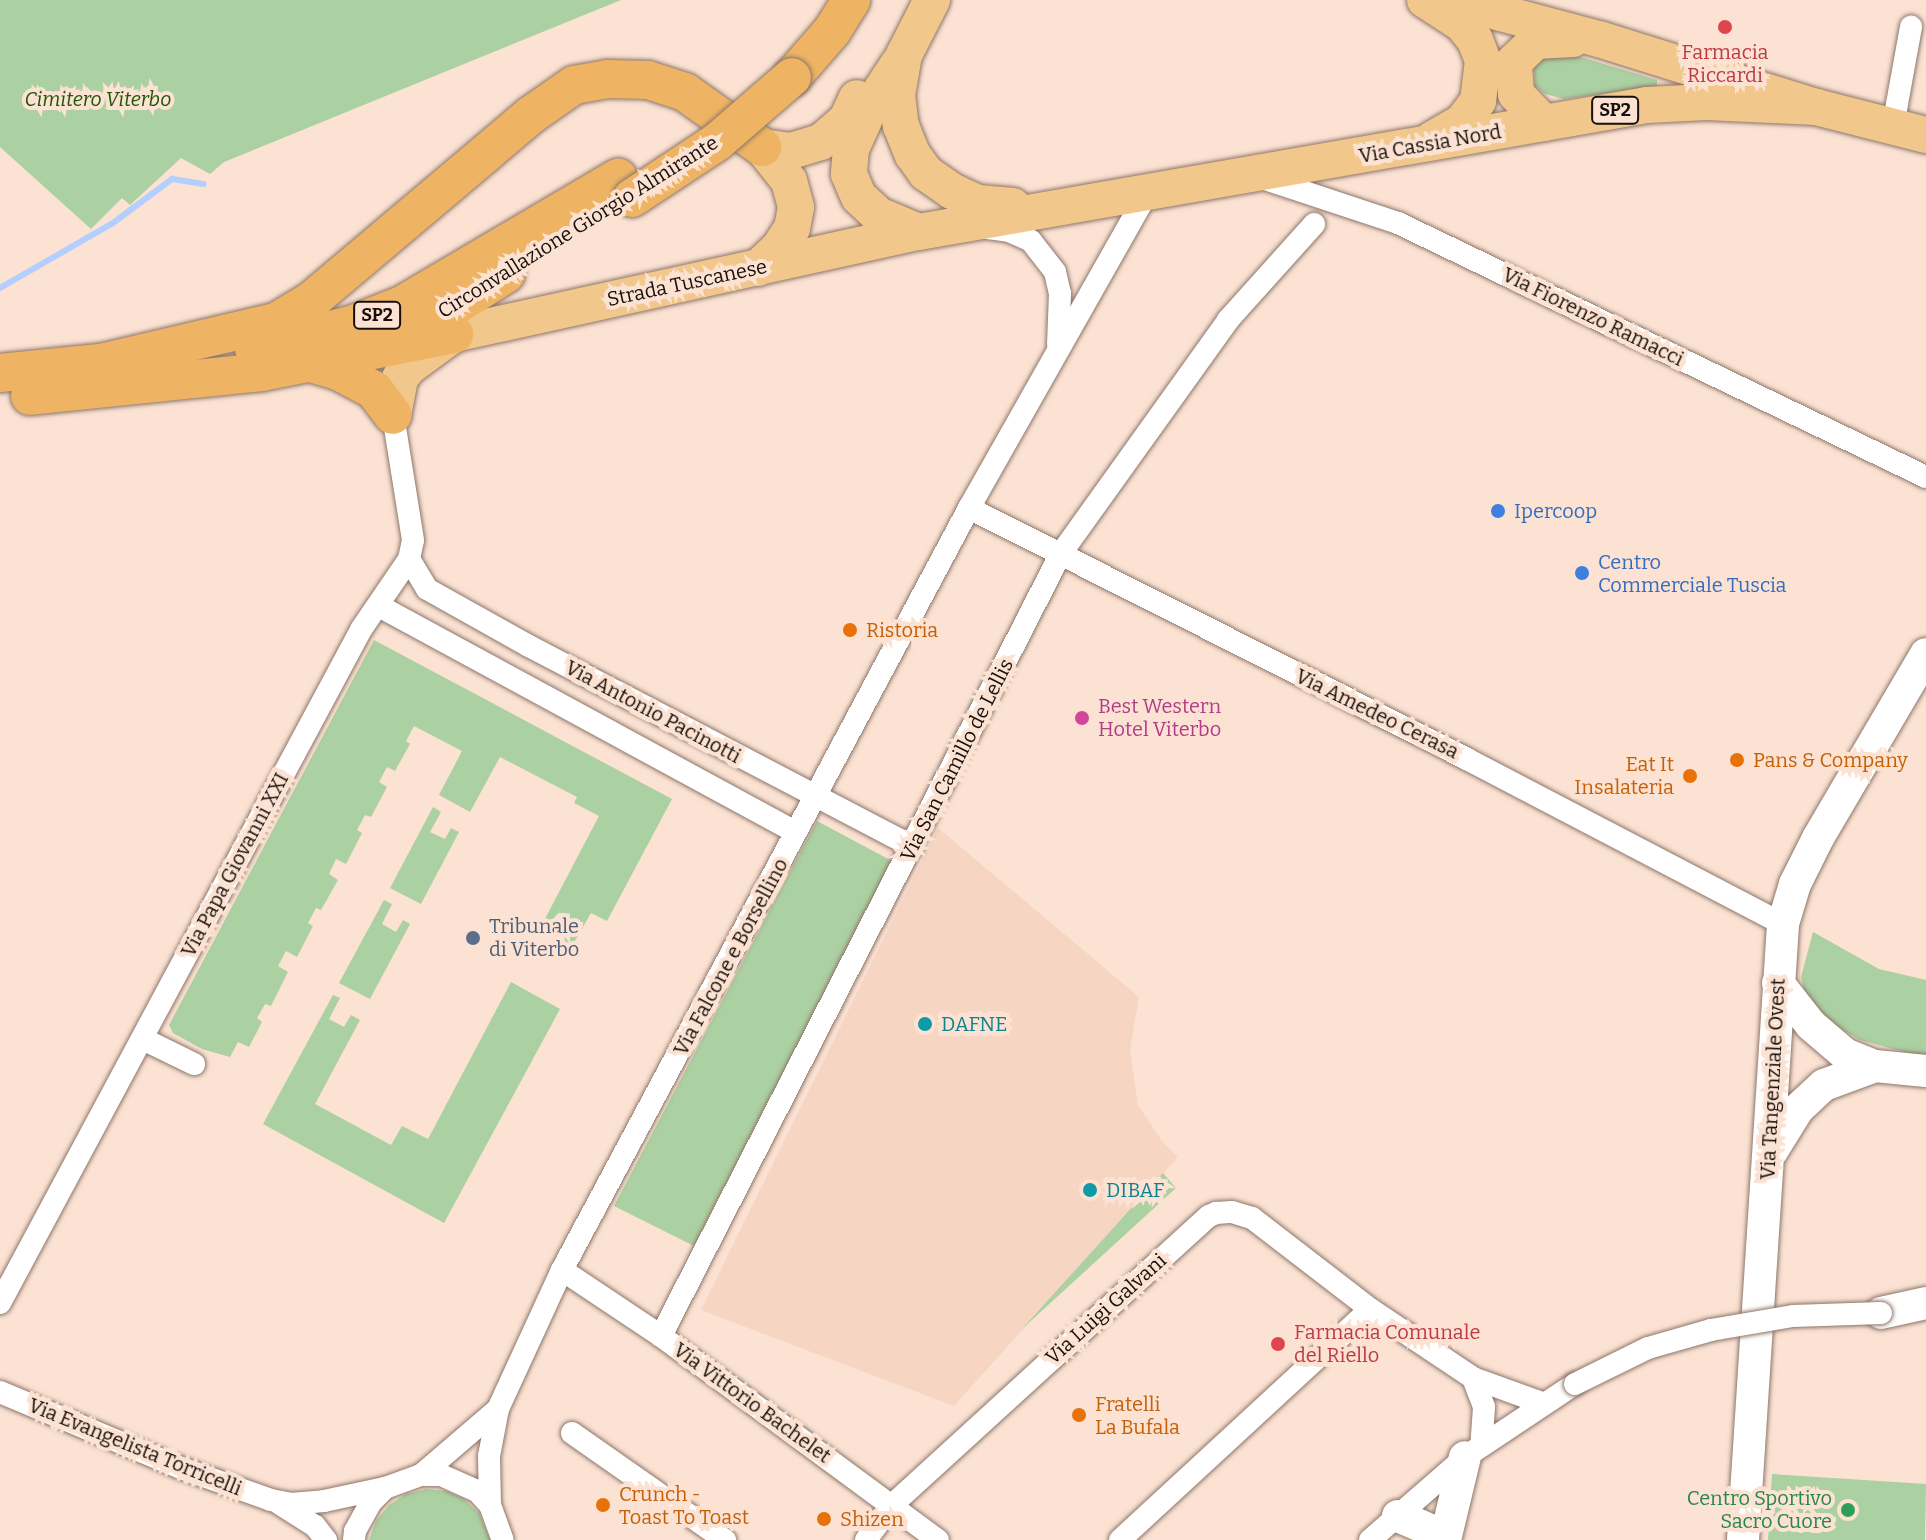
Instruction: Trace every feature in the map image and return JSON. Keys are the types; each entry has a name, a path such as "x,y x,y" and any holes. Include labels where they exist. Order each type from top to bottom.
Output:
{"highway":[{"name":"Circonvallazione Giorgio Almirante","path":"780,70 822,0"},
{"name":"Circonvallazione Giorgio Almirante","path":"332,360 439,316 625,188 700,124 832,31 851,0"},
{"path":"105,362 276,322 311,301 531,115 574,85 607,79 660,84 685,92 762,147"},
{"name":"Circonvallazione Giorgio Almirante","path":"105,362 248,350 354,324 402,305 625,188"},
{"name":"SP2","path":"0,399 332,360 454,334"},
{"path":"332,360 374,390 393,415"},
{"name":"SP2","path":"0,373 105,362"}],"main road":[{"path":"762,147 791,151 821,142 847,119 907,0"},
{"name":"Via Cassia Nord","path":"932,0 904,55 897,95 901,126 913,155 926,173 978,203 1047,208"},
{"path":"1416,148 1462,122 1478,101 1483,77 1483,61 1475,40 1462,24 1425,0"},
{"name":"Via Cassia Nord","path":"1452,0 1599,39 1816,107 1909,130"},
{"path":"1544,123 1516,94 1514,62 1536,41 1599,39"},
{"path":"904,55 864,121 851,149 849,174 859,197 878,215 919,232"},
{"name":"Via Cassia Nord","path":"919,232 1416,148 1647,105 1707,102 1816,107"},
{"path":"758,268 779,248 792,228 796,207 789,181 762,147"},
{"name":"Strada Tuscanese","path":"454,334 919,232"},
{"path":"393,415 400,378 420,358 454,334"},
{"name":"Via Tangenziale Ovest","path":"1743,1540 1783,924 1795,884 1818,838 1926,654"},
{"path":"1778,983 1831,1045 1875,1066 1926,1071"},
{"path":"1768,1158 1784,1126 1812,1095 1837,1078 1875,1066"},
{"path":"1881,1313 1926,1303"},
{"path":"1403,1528 1444,1538 1473,1451"}],"street":[{"path":"1909,130 1911,27"},
{"name":"Via Fiorenzo Ramacci","path":"1253,176 1398,223 1926,477"},
{"name":"Via Falcone e Borsellino","path":"490,1505 489,1456 498,1409 562,1270 969,508 1147,194"},
{"path":"965,224 1009,231 1031,241 1055,272 1060,293 1058,349"},
{"name":"Via San Camillo de Lellis","path":"661,1336 1060,555 1228,320 1314,224"},
{"path":"393,415 413,540 409,559"},
{"name":"Via Amedeo Cerasa","path":"969,508 1467,759 1783,924"},
{"name":"Via Papa Giovanni XXI","path":"0,1303 362,628 409,559"},
{"name":"Via Antonio Pacinotti","path":"409,559 427,589 529,646 913,847"},
{"name":"Via Antonio Pacinotti","path":"379,606 510,680 796,832"},
{"path":"510,680 529,646"},
{"path":"713,788 732,753"},
{"path":"143,1039 194,1064"},
{"name":"Via Luigi Galvani","path":"866,1540 891,1506 1209,1216 1232,1212 1252,1218 1370,1309 1473,1378 1542,1403"},
{"name":"Via Vittorio Bachelet","path":"562,1270 661,1336 938,1540"},
{"path":"1120,1540 1370,1309"},
{"path":"1370,1540 1403,1528 1473,1451 1542,1403 1648,1348 1711,1330 1793,1316 1881,1313 1926,1316"},
{"path":"1473,1378 1484,1407 1473,1451"},
{"name":"Via Evangelista Torricelli","path":"0,1392 181,1468 271,1500 291,1504 324,1501 385,1488 421,1475"},
{"path":"1484,1407 1516,1422"},
{"name":"Via Falcone e Borsellino","path":"421,1475 498,1409"},
{"path":"572,1433 725,1540"},
{"path":"421,1475 441,1475 460,1481 490,1505 503,1540"},
{"path":"354,1540 360,1519 385,1488"},
{"name":"Via Evangelista Torricelli","path":"271,1500 315,1526 326,1540"}],"shaded area":[{"path":"938,828 1139,997 1130,1050 1138,1105 1164,1144 1178,1157 954,1406 701,1310"}],"green space":[{"name":"Cimitero Viterbo","path":"0,0 621,0 224,162 210,174 181,158 130,205 122,198 91,229 0,147"},
{"path":"1571,54 1657,80 1657,86 1564,99 1545,94 1535,86 1534,65 1547,55"},
{"path":"374,640 672,799 607,921 591,913 569,951 537,934 599,816 574,803 577,797 500,757 470,812 439,795 462,751 414,726 406,741 410,744 395,771 387,767 379,782 387,787 371,817 365,815 357,830 362,833 346,864 336,859 329,874 338,880 321,910 316,908 308,923 313,926 297,957 286,951 278,966 288,972 271,1006 265,1004 257,1018 262,1022 249,1047 238,1042 230,1057 202,1049 173,1033 169,1025"},
{"path":"433,807 441,812 430,832 445,839 451,828 459,832 421,904 390,888"},
{"path":"817,821 892,861 694,1246 614,1206"},
{"path":"384,900 392,904 382,924 396,932 403,920 410,924 370,999 339,983"},
{"path":"1813,932 1879,969 1926,980 1926,1058 1860,1040 1820,1016 1805,994 1801,977"},
{"path":"511,982 560,1009 444,1223 263,1124 333,995 340,998 329,1019 344,1027 351,1015 360,1020 315,1104 391,1145 402,1126 428,1139"},
{"path":"1163,1173 1176,1188 1022,1329"},
{"name":"Centro Sportivo Sacro Cuore","path":"1772,1474 1926,1484 1925,1540 1768,1540"},
{"path":"426,1489 446,1491 464,1499 479,1513 490,1540 369,1540 376,1521 389,1505 406,1494"}],"waterway":[{"path":"0,288 113,223 172,179 204,184"}],"place":[{"name":"Farmacia Riccardi","path":"1725,27"},
{"name":"Ipercoop","path":"1498,511"},
{"name":"Centro Commerciale Tuscia","path":"1582,573"},
{"name":"Ristoria","path":"850,630"},
{"name":"Best Western Hotel Viterbo","path":"1082,718"},
{"name":"Pans & Company","path":"1737,760"},
{"name":"Eat It Insalateria","path":"1690,776"},
{"name":"Tribunale di Viterbo","path":"473,938"},
{"name":"DAFNE","path":"925,1024"},
{"name":"DIBAF","path":"1090,1190"},
{"name":"Farmacia Comunale del Riello","path":"1278,1344"},
{"name":"Fratelli La Bufala","path":"1079,1415"},
{"name":"Crunch - Toast To Toast","path":"603,1505"},
{"name":"Centro Sportivo Sacro Cuore","path":"1848,1510"},
{"name":"Shizen","path":"824,1519"}]}
